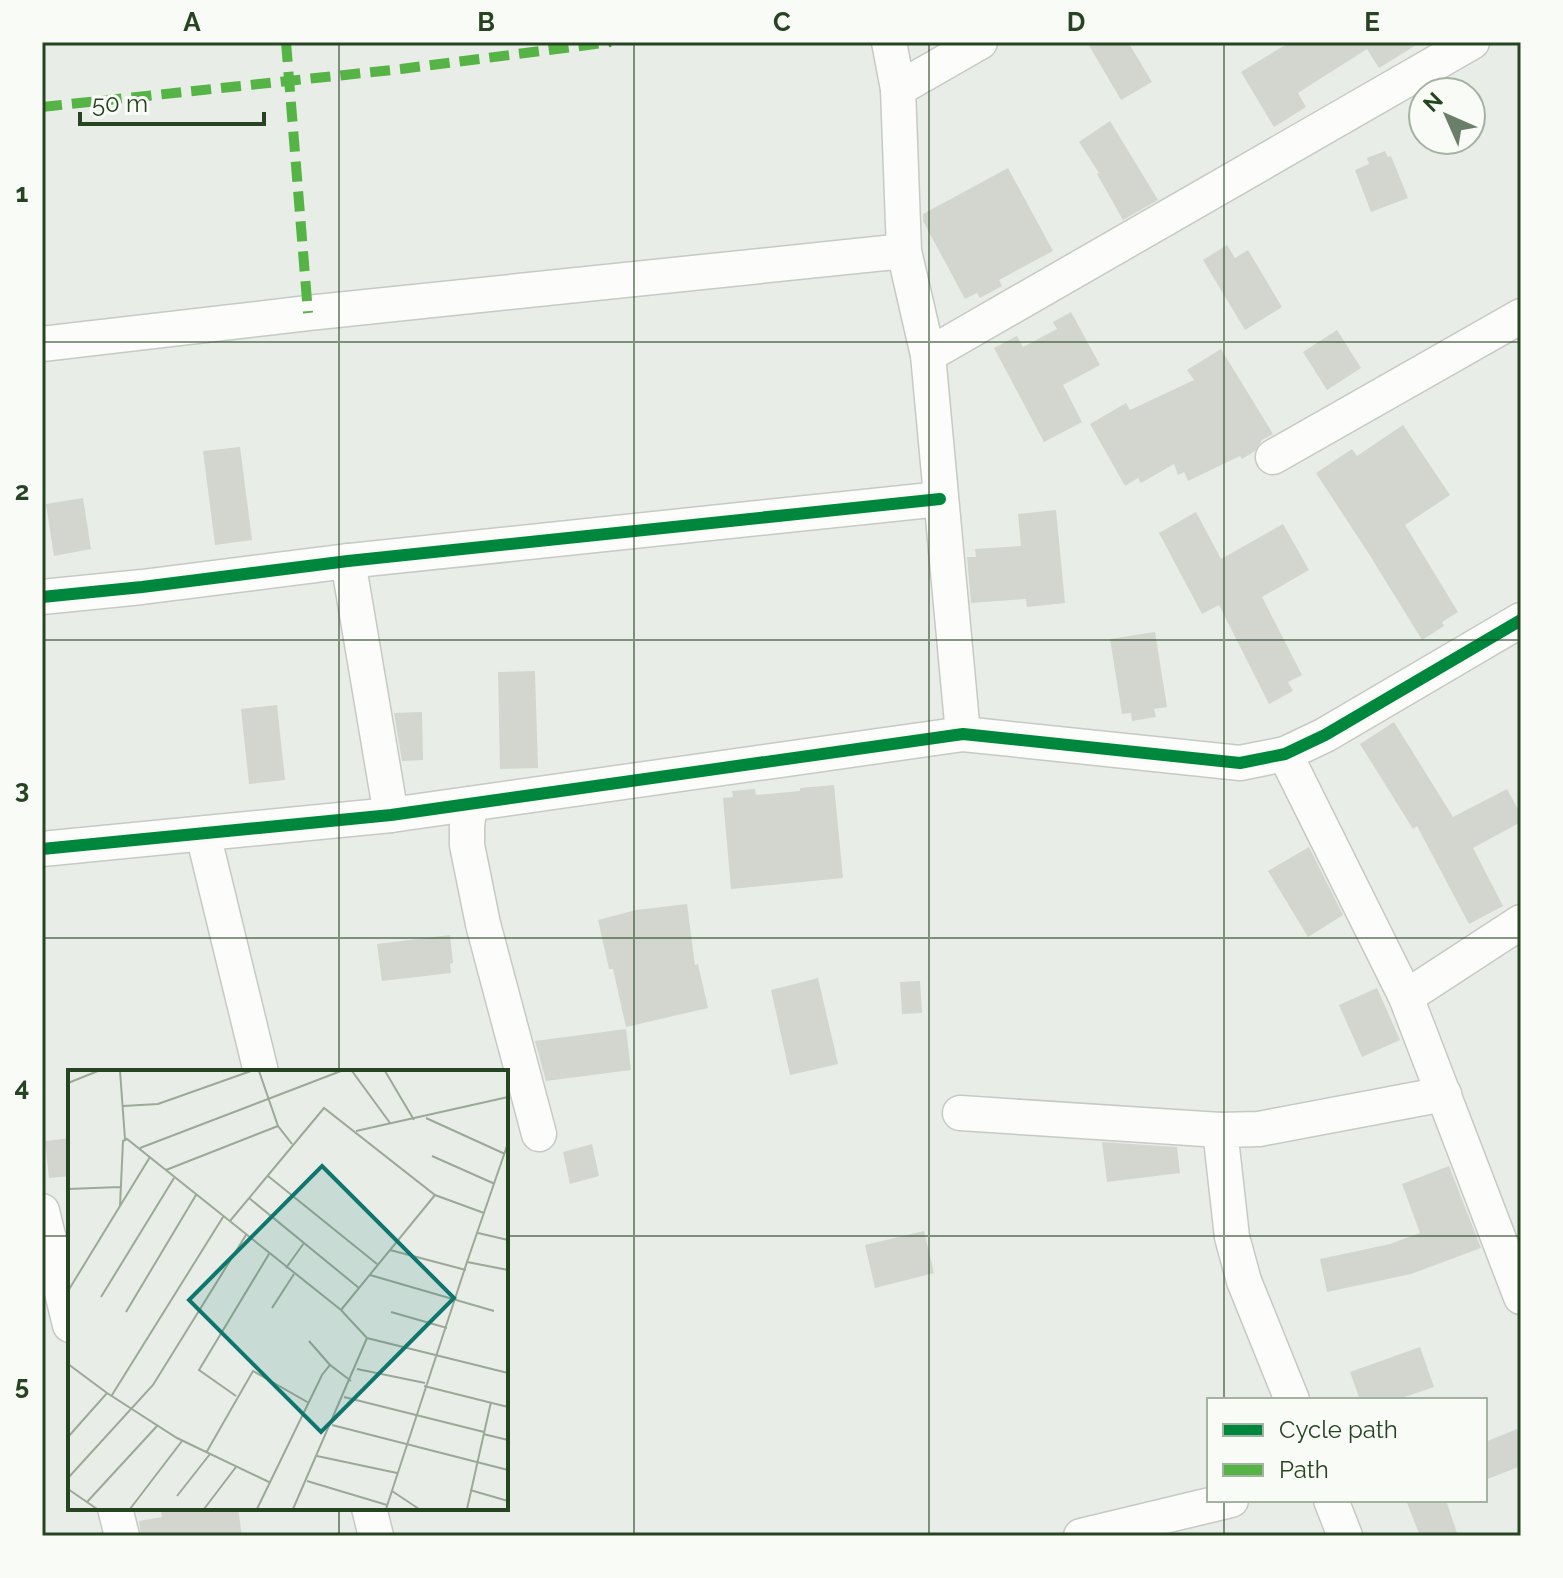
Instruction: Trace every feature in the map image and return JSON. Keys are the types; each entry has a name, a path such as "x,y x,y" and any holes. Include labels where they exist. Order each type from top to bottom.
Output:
{"street":[{"path":"889,42 898,89 904,251 928,355 963,734"},
{"path":"898,89 980,42"},
{"path":"928,355 1472,42"},
{"path":"42,344 904,251"},
{"path":"1273,457 1521,316"},
{"path":"42,597 348,561 940,499"},
{"path":"348,561 391,815"},
{"path":"42,849 391,815 963,734 1240,763 1285,754 1325,735 1521,620"},
{"path":"1285,754 1406,997 1444,1094 1510,1231 1521,1297"},
{"path":"470,804 467,845 539,1134"},
{"path":"203,834 261,1070"},
{"path":"1406,997 1521,922"},
{"path":"960,1113 1220,1130 1259,1129 1444,1094"},
{"path":"1220,1130 1232,1237 1244,1281 1291,1398"},
{"path":"42,1211 68,1317"},
{"path":"1081,1536 1223,1502"},
{"path":"1332,1502 1345,1536"},
{"path":"116,1510 122,1536"},
{"path":"370,1510 376,1536"}],"building":[{"path":"1087,42 1128,42 1152,82 1121,100"},
{"path":"1290,42 1421,42 1379,68 1367,49 1298,93 1306,107 1274,127 1241,72"},
{"path":"1110,121 1158,200 1123,220 1079,142"},
{"path":"1385,151 1388,157 1391,156 1408,198 1371,212 1355,170 1369,164 1367,158"},
{"path":"1008,168 1053,251 999,280 1002,286 980,298 977,293 965,299 923,221 923,214"},
{"path":"1227,245 1235,258 1248,250 1282,307 1245,330 1203,260"},
{"path":"1071,312 1100,365 1063,385 1082,422 1044,442 994,348 1017,336 1023,347 1057,329 1053,322"},
{"path":"1337,330 1361,368 1327,390 1303,352"},
{"path":"1221,349 1273,434 1242,459 1240,456 1188,481 1184,472 1178,475 1174,464 1141,483 1138,478 1125,486 1090,424 1126,403 1130,410 1194,380 1187,370"},
{"path":"1403,425 1450,495 1405,525 1458,612 1442,622 1444,626 1422,640 1316,473 1352,449 1357,456"},
{"path":"240,447 252,540 215,545 203,451"},
{"path":"83,498 91,549 54,556 46,504"},
{"path":"1056,510 1065,603 1027,607 1026,599 971,603 967,557 976,557 975,549 1021,546 1018,514"},
{"path":"1196,512 1221,559 1283,524 1309,570 1262,597 1302,675 1288,682 1293,691 1269,704 1219,605 1202,614 1159,533"},
{"path":"1155,632 1167,707 1154,709 1156,717 1132,721 1131,713 1122,714 1110,639"},
{"path":"535,671 538,768 500,769 498,672"},
{"path":"277,705 285,780 249,784 241,709"},
{"path":"422,712 423,760 402,761 394,713"},
{"path":"1394,722 1453,817 1507,789 1521,815 1521,822 1473,848 1503,906 1469,924 1417,826 1413,829 1360,744"},
{"path":"834,785 843,878 731,889 723,798 733,797 732,791 755,789 756,795"},
{"path":"1309,847 1343,915 1308,937 1268,871"},
{"path":"687,904 695,965 698,964 708,1008 626,1027 598,920 636,910"},
{"path":"450,935 451,973 382,981 377,944"},
{"path":"818,978 838,1064 790,1075 771,990"},
{"path":"920,981 922,1013 902,1014 900,982"},
{"path":"1377,988 1400,1040 1362,1057 1339,1005"},
{"path":"626,1029 631,1070 546,1081 535,1041"},
{"path":"68,1138 68,1176 49,1178 45,1141"},
{"path":"1102,1142 1177,1147 1180,1173 1107,1182"},
{"path":"592,1144 599,1176 570,1184 563,1152"},
{"path":"1449,1166 1481,1248 1411,1274 1327,1292 1320,1259 1390,1244 1420,1233 1402,1184"},
{"path":"924,1231 934,1273 875,1288 865,1245"},
{"path":"1420,1347 1434,1387 1402,1398 1359,1398 1350,1372"},
{"path":"1517,1429 1521,1440 1521,1466 1487,1479 1487,1441"},
{"path":"1407,1502 1447,1502 1458,1536 1420,1536"},
{"path":"160,1510 238,1510 242,1536 141,1536 139,1521 162,1517"}],"marked path":[{"path":"286,42 308,313"},
{"path":"42,107 401,69 611,42"}],"cycle path":[{"path":"42,597 348,561 940,499"},
{"path":"42,849 391,815 963,734 1240,763 1285,754 1325,735 1521,620"}]}
